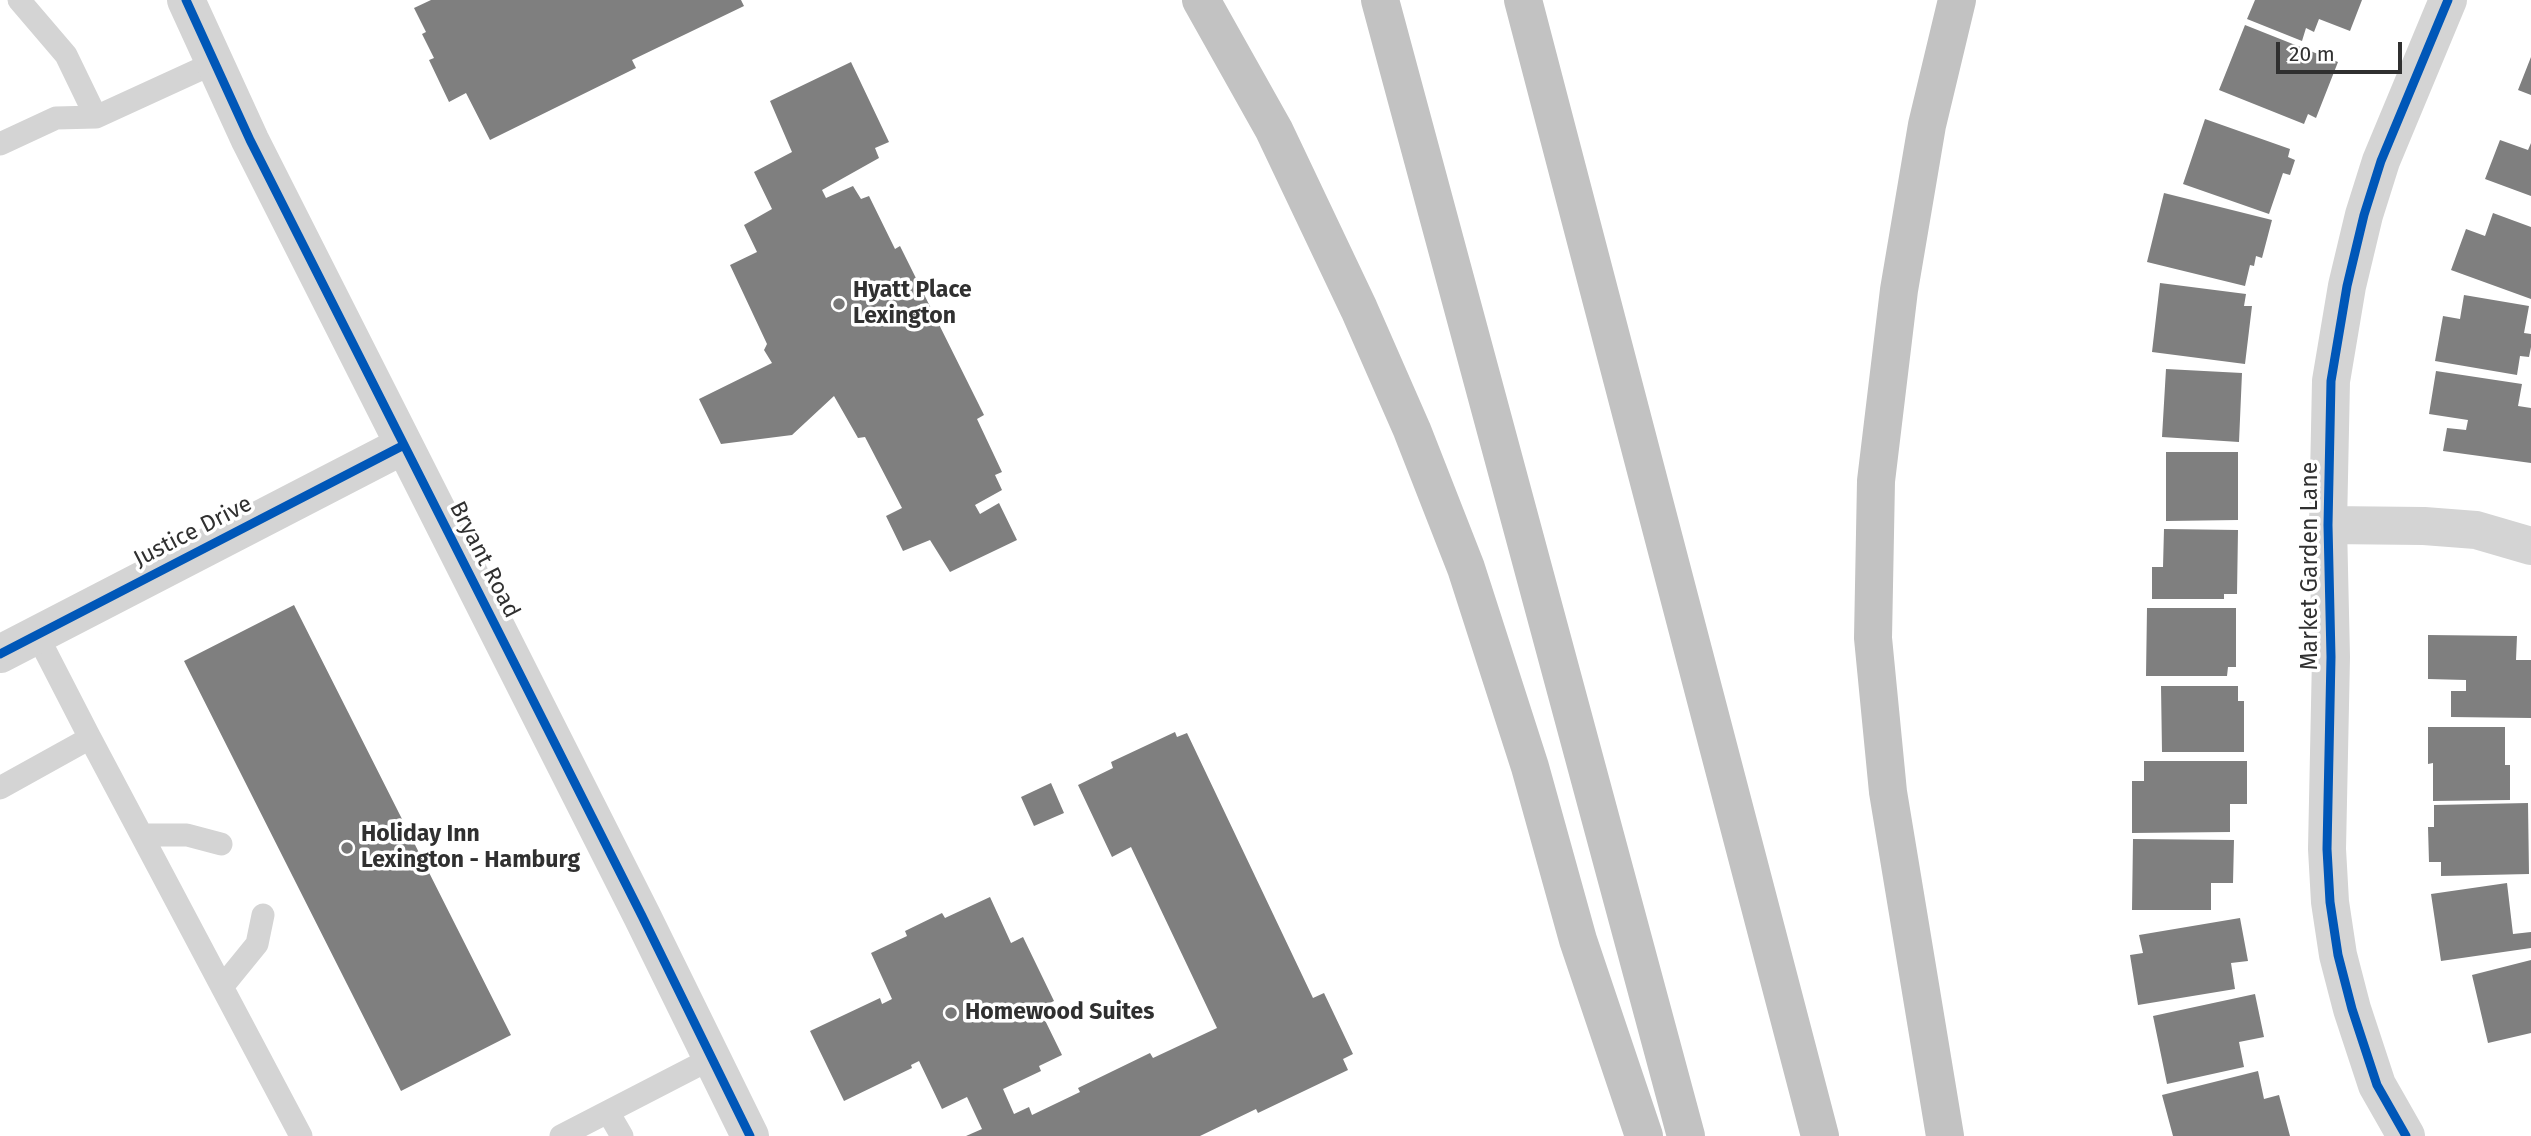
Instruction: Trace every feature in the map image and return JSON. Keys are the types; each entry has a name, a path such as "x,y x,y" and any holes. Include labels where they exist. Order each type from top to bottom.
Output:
{"highway":[{"path":"1201,0 1279,142 1359,309 1427,468 1466,568 1526,754 1578,940 1644,1136"},
{"path":"1380,0 1686,1136"},
{"path":"1523,0 1820,1136"},
{"path":"1945,1136 1888,792 1873,638 1876,481 1899,290 1927,125 1957,0"}],"street":[{"name":"Bryant Road","path":"186,0 250,140 750,1136"},
{"name":"Market Garden Lane","path":"2406,1136 2377,1085 2356,1022 2338,955 2330,902 2327,849 2331,657 2328,525 2331,381 2347,286 2364,215 2381,161 2448,0"},
{"name":"Justice Drive","path":"0,654 404,445"},
{"path":"2328,525 2424,526 2476,530 2531,546"}],"lane":[{"path":"19,0 66,55 96,117"},
{"path":"0,144 56,118 96,117 216,62"},
{"path":"37,635 301,1136"},
{"path":"0,788 90,738"},
{"path":"142,835 187,835 221,844"},
{"path":"222,987 257,944 263,915"},
{"path":"561,1136 712,1058"},
{"path":"608,1112 622,1136"}],"building":[{"path":"431,0 741,0 744,6 632,60 636,68 490,140 466,93 449,102 429,60 434,58 422,34 426,32 414,8"},
{"path":"2255,0 2362,0 2350,31 2319,19 2314,32 2306,28 2302,41 2247,19"},
{"path":"2245,25 2338,62 2316,118 2308,114 2304,124 2219,90"},
{"path":"2531,57 2531,95 2518,90"},
{"name":"Hyatt Place Lexington","path":"851,62 889,142 875,148 879,158 822,190 826,198 853,186 861,199 869,196 895,249 900,246 984,415 977,419 1002,472 995,475 1002,490 975,505 980,514 999,503 1017,540 950,572 930,540 903,551 886,516 902,508 865,437 858,438 834,396 792,435 721,444 699,399 772,363 764,350 767,344 730,265 757,252 744,225 772,209 754,172 792,152 770,101"},
{"path":"2205,119 2290,149 2288,157 2295,160 2290,175 2283,173 2269,214 2183,184"},
{"path":"2500,140 2528,150 2531,143 2531,196 2485,179"},
{"path":"2164,193 2272,220 2262,258 2256,256 2254,266 2250,265 2245,286 2147,262"},
{"path":"2493,213 2531,227 2531,299 2451,270 2466,229 2485,236"},
{"path":"2160,283 2246,294 2244,306 2252,306 2245,364 2152,352"},
{"path":"2464,295 2529,306 2524,333 2531,334 2531,347 2529,357 2520,356 2517,375 2435,361 2443,316 2460,319"},
{"path":"2166,369 2242,373 2239,442 2162,437"},
{"path":"2436,371 2522,384 2518,406 2531,408 2531,463 2443,451 2447,428 2466,430 2468,420 2429,414"},
{"path":"2166,452 2238,452 2238,520 2166,521"},
{"path":"2164,529 2238,530 2237,594 2224,594 2224,599 2152,599 2152,567 2163,567"},
{"name":"Holiday Inn Lexington - Hamburg","path":"294,605 511,1035 401,1091 184,661"},
{"path":"2147,608 2236,608 2236,667 2228,667 2227,676 2146,676"},
{"path":"2428,635 2517,636 2516,660 2531,660 2531,718 2451,717 2451,691 2466,691 2466,680 2428,679"},
{"path":"2161,686 2238,686 2238,701 2244,701 2244,752 2162,752"},
{"path":"2428,727 2505,727 2505,765 2510,765 2510,800 2433,801 2433,763 2428,764"},
{"path":"1175,732 1177,737 1187,733 1313,998 1324,993 1353,1054 1343,1059 1348,1070 1258,1113 1256,1109 1200,1136 966,1136 982,1129 967,1097 942,1109 919,1061 911,1065 912,1068 844,1101 810,1031 880,998 882,1004 892,999 871,953 907,936 905,931 942,913 945,918 990,897 1011,943 1023,937 1054,1001 1039,1008 1062,1055 1039,1066 1041,1071 1003,1089 1014,1114 1029,1107 1032,1115 1080,1092 1078,1088 1150,1053 1153,1058 1217,1028 1131,847 1112,857 1078,785 1113,768 1111,762"},
{"path":"2144,761 2247,761 2247,804 2230,804 2230,832 2132,833 2132,781 2144,781"},
{"path":"1051,783 1064,813 1034,826 1021,797"},
{"path":"2528,803 2529,874 2441,876 2441,862 2429,862 2428,827 2434,827 2434,805"},
{"path":"2133,839 2234,840 2233,883 2211,883 2211,910 2132,910"},
{"path":"2507,883 2513,934 2531,932 2531,948 2441,961 2431,894"},
{"path":"2240,918 2248,961 2231,963 2235,989 2138,1005 2130,955 2143,953 2139,935"},
{"path":"2531,960 2531,1033 2488,1043 2472,975"},
{"path":"2255,994 2264,1037 2239,1042 2244,1067 2167,1084 2153,1016"},
{"path":"2258,1071 2264,1099 2279,1095 2290,1136 2173,1136 2162,1095"}],"cycle path":[{"path":"186,0 250,140 642,916 750,1136"},
{"path":"2406,1136 2377,1085 2352,1009 2338,955 2330,902 2327,849 2331,657 2328,525 2331,381 2347,286 2364,215 2381,161 2448,0"},
{"path":"0,654 404,445"}],"place":[{"name":"Hyatt Place Lexington","path":"839,304"},
{"name":"Holiday Inn Lexington - Hamburg","path":"347,848"},
{"name":"Homewood Suites","path":"951,1013"}]}
